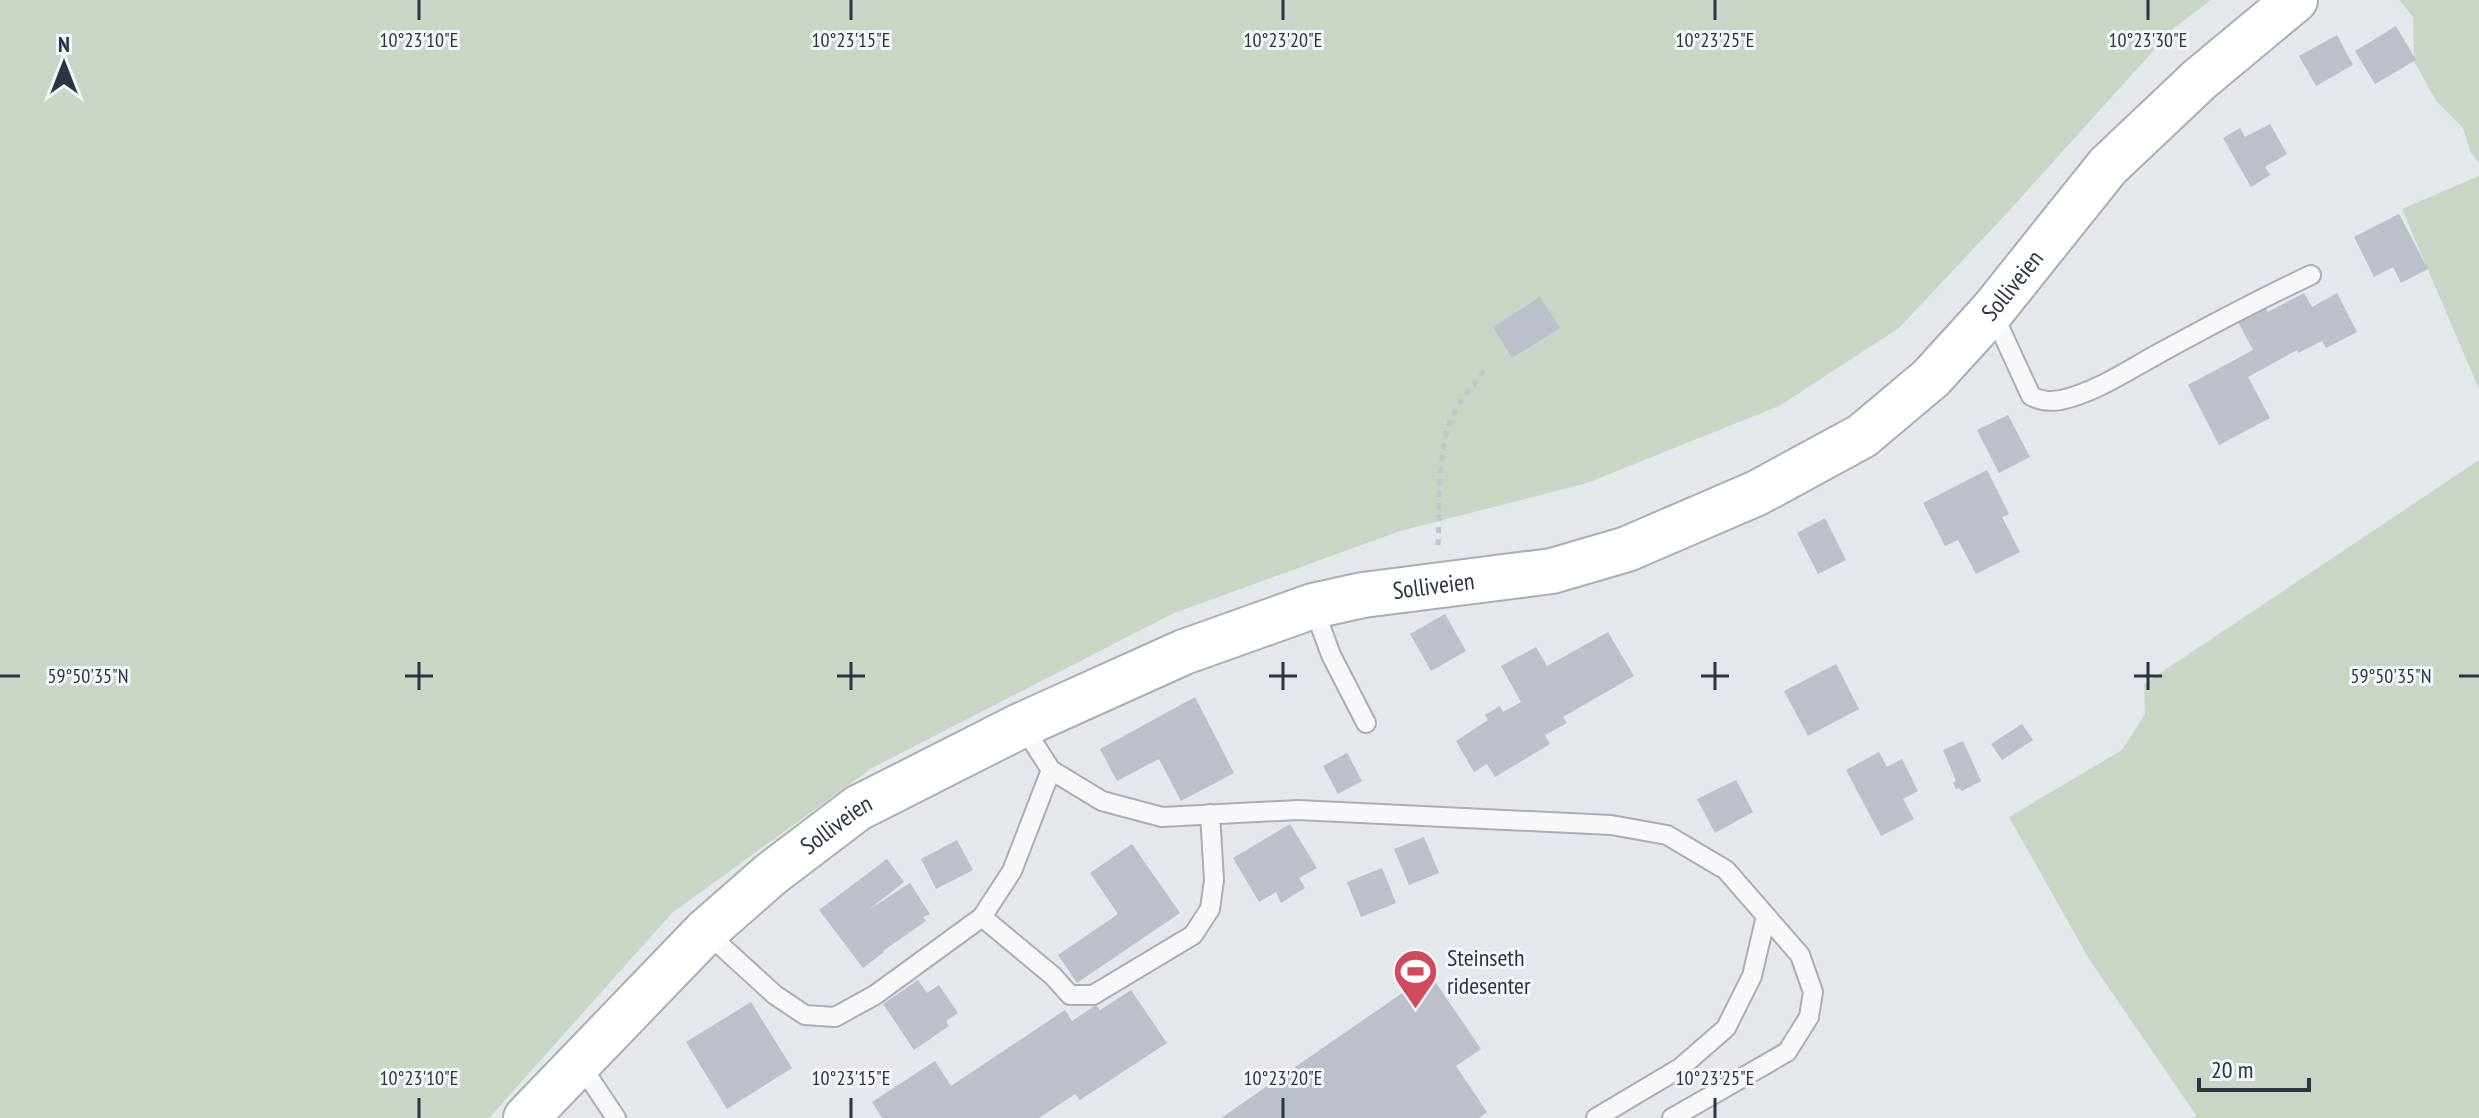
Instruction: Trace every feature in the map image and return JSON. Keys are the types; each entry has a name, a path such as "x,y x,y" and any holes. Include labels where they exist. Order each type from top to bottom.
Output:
{"street":[{"name":"Solliveien","path":"526,1118 706,931 771,874 858,808 1022,725 1184,652 1313,606 1436,584 1552,571 1627,549 1757,493 1862,436 1931,378 1992,311 2108,166 2200,79 2295,0"}],"lane":[{"path":"1992,311 2031,396 2044,402 2084,392 2259,299 2311,275"},
{"path":"1313,606 1331,655 1366,723"},
{"path":"1022,725 1051,770 1102,801 1162,817 1298,810 1611,825 1667,835 1726,870 1800,955 1813,992 1809,1017 1787,1052 1672,1118"},
{"path":"706,931 775,995 805,1015 835,1017 875,995 982,917 1012,871 1051,770"},
{"path":"982,917 1053,976 1070,995 1093,995 1193,935 1210,909 1214,880 1210,814"},
{"path":"1596,1118 1680,1068 1726,1028 1752,976 1766,916"},
{"path":"578,1062 616,1118"}],"path":[{"path":"1436,584 1443,448 1450,422 1487,367"}],"green space":[{"path":"0,0 2211,0 2174,28 1899,328 1779,406 1587,483 1400,531 1174,613 872,768 672,913 489,1118 0,1118"},
{"path":"2399,0 2479,0 2479,163 2471,153 2463,128 2436,101 2414,61 2413,17"},
{"path":"2479,176 2479,389 2402,209"},
{"path":"2479,460 2479,1118 2193,1118 2196,1115 2089,959 2009,817 2122,750 2145,714 2144,684"}],"building":[{"path":"2396,26 2416,60 2375,84 2355,51"},
{"path":"2337,35 2353,65 2316,86 2299,56"},
{"path":"2270,124 2287,154 2265,167 2270,175 2251,187 2223,138 2240,128 2245,137"},
{"path":"2399,214 2428,269 2401,283 2393,267 2374,277 2354,237"},
{"path":"2304,293 2312,307 2337,293 2357,332 2326,348 2322,341 2298,353 2297,350 2248,377 2270,418 2219,445 2188,385 2253,350 2237,320 2265,305 2268,312"},
{"path":"1540,297 1560,328 1512,358 1493,327"},
{"path":"2008,415 2030,457 1999,473 1977,430"},
{"path":"1987,470 2009,514 2002,517 2020,552 1976,574 1958,540 1945,546 1923,503"},
{"path":"1825,518 1846,560 1818,574 1797,533"},
{"path":"1445,614 1466,651 1431,671 1410,634"},
{"path":"1608,632 1634,676 1563,717 1567,723 1545,735 1550,744 1495,777 1487,764 1474,772 1456,741 1488,720 1485,715 1500,706 1503,712 1521,702 1501,666 1536,647 1547,666"},
{"path":"1836,664 1859,709 1808,736 1784,691"},
{"path":"1195,697 1234,773 1181,801 1159,759 1117,781 1100,749"},
{"path":"2022,724 2033,740 2002,760 1991,744"},
{"path":"1963,741 1981,781 1962,791 1956,789 1953,783 1956,781 1943,750"},
{"path":"1879,752 1887,767 1902,759 1918,791 1903,799 1914,819 1881,836 1846,770"},
{"path":"1347,753 1362,781 1338,794 1323,766"},
{"path":"1736,780 1753,812 1715,833 1697,799"},
{"path":"1290,824 1317,868 1299,878 1305,888 1281,903 1276,892 1259,902 1233,858"},
{"path":"1424,837 1439,873 1409,885 1394,849"},
{"path":"957,840 973,870 936,889 921,859"},
{"path":"1132,844 1180,913 1077,983 1058,955 1118,914 1090,873"},
{"path":"887,859 904,882 867,911 910,883 930,914 923,917 926,921 863,968 819,910"},
{"path":"1382,868 1396,903 1361,917 1347,882"},
{"name":"Steinseth ridesenter","path":"1430,974 1481,1049 1456,1066 1487,1112 1479,1118 1221,1118"},
{"path":"918,980 927,993 939,985 958,1013 946,1021 949,1026 914,1050 883,1004"},
{"path":"1131,990 1167,1043 1080,1100 1075,1094 1039,1118 882,1118 872,1102 935,1061 951,1086 1065,1010 1072,1021 1096,1005 1100,1010"},
{"path":"751,1002 792,1068 727,1109 686,1042"}],"place":[{"name":"Steinseth ridesenter","path":"1416,1011"}]}
